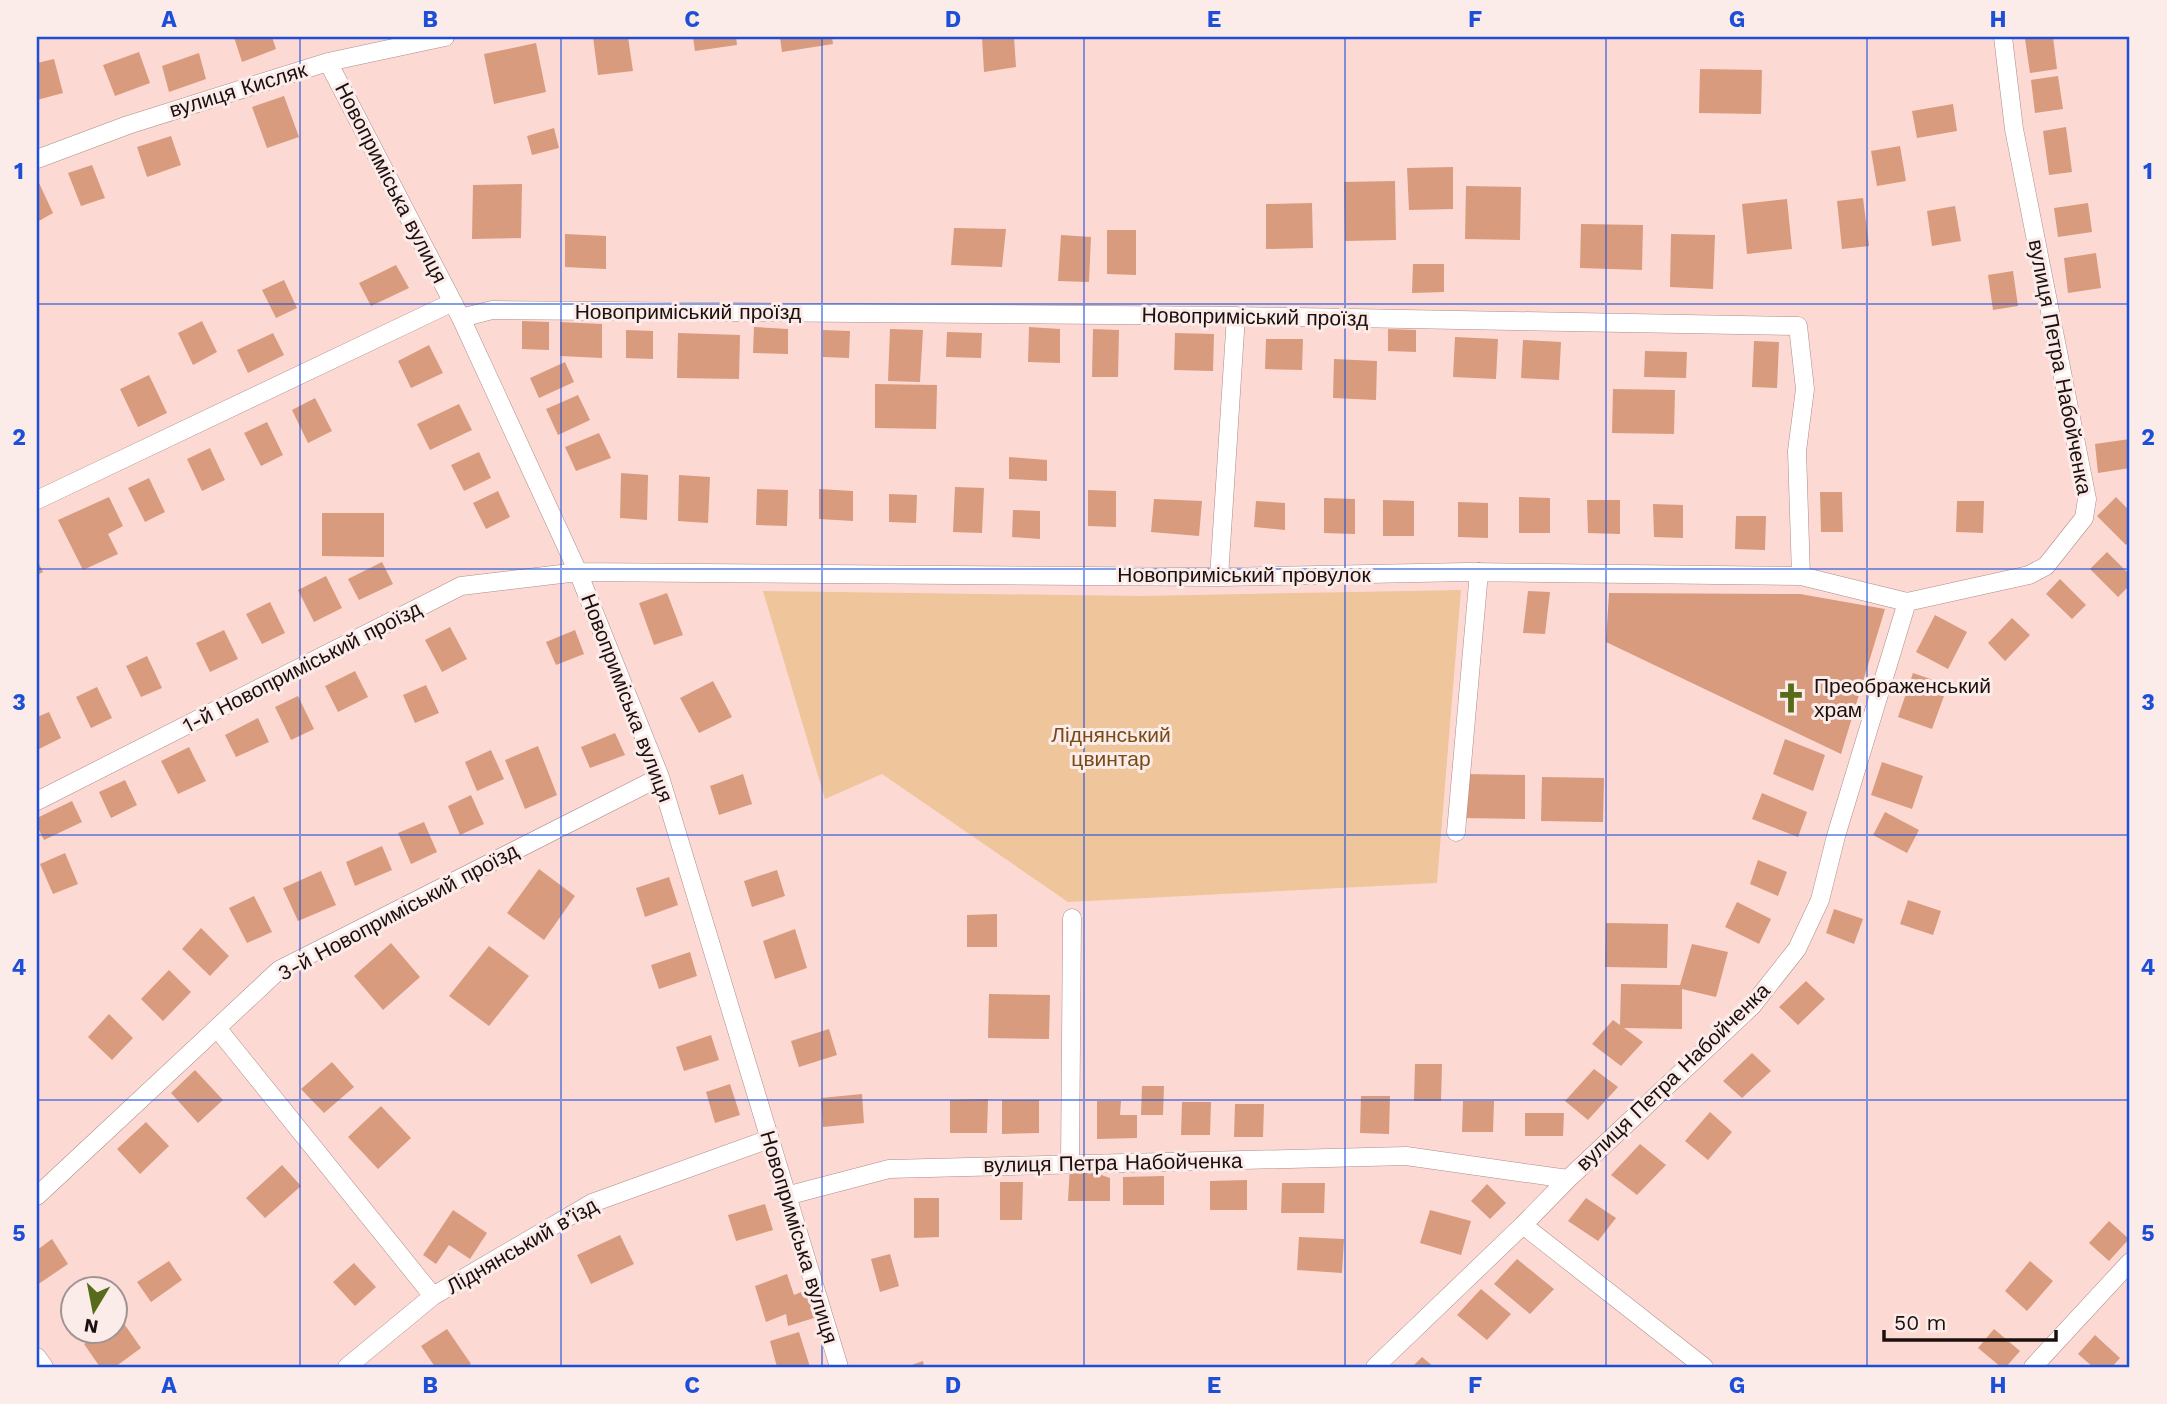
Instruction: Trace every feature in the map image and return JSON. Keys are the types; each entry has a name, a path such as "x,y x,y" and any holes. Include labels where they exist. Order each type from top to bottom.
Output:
{"street":[{"name":"вулиця Кисляк","path":"37,159 128,125 328,62 445,37"},
{"name":"вулиця Петра Набойченка","path":"1375,1367 1568,1179 1752,1006 1797,949 1820,900 1836,836 1907,603 2029,575 2046,566 2084,518 2087,499 2014,129 2003,37"},
{"name":"Новоприміська вулиця","path":"328,62 457,310 578,572 660,777 839,1367"},
{"name":"Новоприміський проїзд","path":"457,310 1236,316 1798,326 1805,389 1797,451 1801,576"},
{"path":"37,500 457,310"},
{"path":"1219,577 1236,316"},
{"name":"Новоприміський провулок","path":"578,572 1219,577 1479,572 1801,576 1907,603"},
{"name":"1-й Новоприміський проїзд","path":"37,801 461,586 578,572"},
{"path":"1456,832 1479,572"},
{"name":"3-й Новоприміський проїзд","path":"37,1196 279,970 660,777"},
{"path":"1070,1164 1072,918"},
{"name":"Ліднянський в’їзд","path":"217,1028 433,1296"},
{"name":"Ліднянський в’їзд","path":"347,1367 433,1296 592,1203 769,1139"},
{"name":"вулиця Петра Набойченка","path":"786,1196 889,1169 1406,1156 1568,1179"},
{"path":"1523,1225 1704,1367"},
{"path":"2033,1367 2130,1262"},
{"path":"37,1357 44,1367"}],"green space":[{"name":"Ліднянський цвинтар","path":"1461,590 1437,883 1068,902 882,774 825,799 763,591 1140,596"}],"building":[{"path":"234,37 272,37 276,49 242,62"},
{"path":"593,37 628,37 633,71 598,75"},
{"path":"693,37 736,37 737,45 695,51"},
{"path":"780,37 832,37 833,44 782,52"},
{"path":"982,37 1014,37 1016,67 984,72"},
{"path":"2053,37 2057,69 2030,73 2025,39"},
{"path":"536,43 546,92 494,104 484,54"},
{"path":"139,52 150,83 115,96 103,65"},
{"path":"199,53 206,79 169,92 162,66"},
{"path":"54,59 63,93 37,100 37,63"},
{"path":"1700,69 1762,70 1761,114 1699,113"},
{"path":"2058,76 2063,109 2035,113 2031,80"},
{"path":"284,96 299,137 267,148 252,107"},
{"path":"1953,104 1957,131 1917,138 1912,111"},
{"path":"2066,127 2072,172 2049,175 2043,131"},
{"path":"554,128 559,148 532,155 527,136"},
{"path":"171,136 181,165 147,177 137,147"},
{"path":"1900,146 1906,181 1877,186 1871,151"},
{"path":"92,165 105,198 81,206 68,173"},
{"path":"1453,167 1453,209 1409,210 1407,168"},
{"path":"1395,181 1396,240 1345,241 1344,182"},
{"path":"39,183 53,213 37,222 37,184"},
{"path":"522,184 521,238 472,239 473,185"},
{"path":"1466,186 1521,187 1520,240 1465,239"},
{"path":"1863,198 1869,246 1842,249 1837,201"},
{"path":"1787,199 1792,249 1747,254 1742,204"},
{"path":"1312,203 1313,248 1266,249 1266,204"},
{"path":"2088,203 2092,232 2058,237 2054,208"},
{"path":"1955,206 1961,241 1932,246 1927,211"},
{"path":"1581,224 1643,225 1642,270 1580,268"},
{"path":"954,228 1006,229 1002,267 951,265"},
{"path":"1107,230 1136,230 1136,275 1107,274"},
{"path":"565,234 606,236 606,269 565,267"},
{"path":"1671,234 1715,235 1713,289 1670,287"},
{"path":"1061,235 1091,237 1089,282 1058,281"},
{"path":"2096,253 2101,288 2068,293 2064,258"},
{"path":"1413,264 1444,264 1444,292 1412,293"},
{"path":"396,265 409,288 371,306 359,283"},
{"path":"2013,271 2018,306 1993,310 1988,275"},
{"path":"284,280 297,308 276,318 262,290"},
{"path":"202,321 217,352 193,365 178,333"},
{"path":"522,321 549,322 549,350 522,349"},
{"path":"560,322 602,324 602,358 560,356"},
{"path":"754,327 788,329 788,354 753,353"},
{"path":"1029,327 1060,329 1060,363 1028,362"},
{"path":"890,329 923,330 920,382 888,381"},
{"path":"1093,329 1119,330 1118,377 1092,377"},
{"path":"1388,329 1416,330 1416,352 1388,351"},
{"path":"626,330 653,331 653,359 626,358"},
{"path":"823,330 850,331 849,358 823,357"},
{"path":"947,332 982,333 981,358 946,357"},
{"path":"273,333 284,355 248,373 237,350"},
{"path":"678,333 740,335 739,379 677,378"},
{"path":"1175,333 1214,334 1213,371 1174,370"},
{"path":"1455,337 1498,339 1496,379 1453,377"},
{"path":"1266,339 1303,339 1302,370 1265,369"},
{"path":"1523,340 1561,342 1559,380 1521,378"},
{"path":"1754,341 1779,342 1777,388 1752,387"},
{"path":"429,345 443,373 411,388 398,361"},
{"path":"1645,351 1687,352 1686,378 1644,377"},
{"path":"1334,359 1377,361 1376,400 1333,398"},
{"path":"565,362 574,382 539,398 530,378"},
{"path":"149,375 167,413 138,427 120,389"},
{"path":"875,384 937,385 936,429 875,428"},
{"path":"1613,389 1675,390 1674,434 1612,433"},
{"path":"578,395 590,420 558,435 546,409"},
{"path":"315,398 332,431 308,443 292,410"},
{"path":"459,404 472,430 430,450 417,424"},
{"path":"267,422 283,455 261,466 244,433"},
{"path":"599,433 611,458 576,471 565,447"},
{"path":"2130,439 2130,468 2098,473 2095,444"},
{"path":"210,448 225,480 202,491 187,459"},
{"path":"479,452 491,478 464,491 451,465"},
{"path":"1009,457 1047,460 1047,481 1009,479"},
{"path":"621,473 648,475 647,520 620,518"},
{"path":"679,475 710,477 708,523 678,521"},
{"path":"149,478 165,512 145,522 128,488"},
{"path":"955,487 984,488 982,533 953,532"},
{"path":"757,489 788,490 787,526 756,525"},
{"path":"819,489 853,491 853,521 819,519"},
{"path":"1088,490 1116,491 1116,527 1088,526"},
{"path":"498,491 510,517 486,529 473,503"},
{"path":"1820,492 1842,492 1843,532 1821,532"},
{"path":"889,494 917,495 916,523 889,522"},
{"path":"109,497 123,526 108,534 118,554 83,570 58,520"},
{"path":"1519,497 1550,498 1550,533 1519,533"},
{"path":"2116,497 2130,511 2130,540 2126,545 2097,516"},
{"path":"1324,498 1355,499 1355,534 1324,533"},
{"path":"1154,499 1202,501 1199,536 1151,532"},
{"path":"1383,500 1414,501 1414,536 1383,536"},
{"path":"1587,500 1620,500 1620,534 1588,533"},
{"path":"1256,501 1285,503 1285,530 1254,527"},
{"path":"1957,501 1984,501 1983,533 1956,532"},
{"path":"1458,502 1488,503 1488,538 1458,537"},
{"path":"1653,504 1683,505 1683,538 1654,537"},
{"path":"1013,510 1040,511 1040,539 1012,537"},
{"path":"322,513 384,513 384,557 322,556"},
{"path":"1736,516 1766,516 1765,550 1735,549"},
{"path":"2107,552 2130,575 2130,585 2118,597 2090,569"},
{"path":"37,560 43,572 37,575"},
{"path":"382,562 393,584 359,600 348,579"},
{"path":"326,576 342,608 314,622 298,590"},
{"path":"2060,579 2086,605 2072,619 2046,594"},
{"path":"1528,591 1550,592 1545,634 1523,633"},
{"path":"667,593 683,635 654,645 639,603"},
{"name":"Преображенський храм","path":"1609,593 1800,594 1885,609 1841,754 1606,642"},
{"path":"270,602 285,633 262,644 246,614"},
{"path":"1935,615 1967,632 1948,669 1916,652"},
{"path":"2012,618 2030,635 2005,661 1988,643"},
{"path":"450,627 467,659 442,672 425,640"},
{"path":"224,630 238,659 210,672 196,643"},
{"path":"575,630 584,654 556,665 546,642"},
{"path":"147,656 162,688 141,697 126,666"},
{"path":"355,671 368,697 338,712 325,686"},
{"path":"1913,673 1948,685 1932,729 1898,717"},
{"path":"713,681 732,717 699,733 680,698"},
{"path":"426,685 439,713 415,723 403,695"},
{"path":"97,687 112,718 91,728 76,697"},
{"path":"298,696 314,729 291,740 275,707"},
{"path":"49,712 61,738 37,750 37,717"},
{"path":"258,718 269,742 236,757 225,735"},
{"path":"615,733 625,755 590,768 581,747"},
{"path":"1785,739 1825,755 1813,791 1773,774"},
{"path":"538,746 557,795 525,809 505,760"},
{"path":"189,747 206,781 178,794 161,761"},
{"path":"491,750 504,779 477,791 465,762"},
{"path":"1882,762 1923,776 1912,809 1871,795"},
{"path":"743,774 752,804 719,815 710,786"},
{"path":"1464,774 1525,775 1525,819 1463,818"},
{"path":"1542,777 1604,778 1603,822 1541,821"},
{"path":"125,780 137,805 111,818 99,792"},
{"path":"1762,793 1807,812 1798,837 1752,819"},
{"path":"471,795 484,824 460,835 448,806"},
{"path":"72,801 82,822 44,840 37,826 37,818"},
{"path":"1885,812 1919,830 1907,853 1873,835"},
{"path":"424,822 437,852 411,864 398,833"},
{"path":"382,846 392,870 355,886 346,862"},
{"path":"65,853 78,884 53,894 40,864"},
{"path":"1758,860 1787,872 1778,896 1750,884"},
{"path":"539,869 575,896 544,940 507,913"},
{"path":"777,870 785,896 752,907 744,881"},
{"path":"321,871 336,905 298,921 283,888"},
{"path":"669,877 678,905 645,917 636,888"},
{"path":"254,896 272,932 247,943 229,908"},
{"path":"1908,900 1941,911 1933,935 1900,924"},
{"path":"1737,902 1771,919 1759,944 1725,927"},
{"path":"1834,909 1863,919 1854,944 1826,933"},
{"path":"997,914 997,947 967,947 967,915"},
{"path":"1606,923 1668,924 1667,968 1605,967"},
{"path":"201,928 229,956 210,976 182,949"},
{"path":"795,929 807,968 775,979 763,941"},
{"path":"391,943 420,977 383,1010 354,976"},
{"path":"1692,944 1728,952 1716,997 1682,989 1682,1029 1624,1028 1643,1042 1621,1066 1592,1044 1613,1020 1620,1025 1621,984 1680,985"},
{"path":"489,946 529,976 489,1026 449,996"},
{"path":"690,952 697,976 659,989 651,965"},
{"path":"169,970 191,992 163,1021 141,999"},
{"path":"1806,981 1825,999 1798,1025 1779,1007"},
{"path":"989,994 1050,995 1049,1039 988,1038"},
{"path":"109,1014 133,1038 112,1060 88,1037"},
{"path":"829,1029 837,1055 799,1067 791,1041"},
{"path":"711,1035 719,1060 684,1071 676,1047"},
{"path":"1752,1053 1771,1071 1742,1098 1723,1081"},
{"path":"332,1062 354,1087 324,1113 301,1089"},
{"path":"1415,1064 1442,1064 1441,1101 1414,1101"},
{"path":"1594,1069 1618,1087 1588,1120 1565,1101"},
{"path":"195,1070 223,1100 198,1123 171,1093"},
{"path":"730,1084 740,1115 715,1123 706,1092"},
{"path":"1142,1086 1164,1086 1163,1115 1141,1115"},
{"path":"862,1094 864,1123 823,1127 821,1098"},
{"path":"1361,1096 1390,1096 1389,1134 1360,1133"},
{"path":"988,1099 987,1133 950,1133 950,1100"},
{"path":"1002,1100 1039,1100 1039,1133 1002,1134"},
{"path":"1097,1101 1121,1101 1120,1115 1137,1115 1137,1138 1097,1139"},
{"path":"1463,1101 1494,1101 1493,1132 1462,1132"},
{"path":"1182,1102 1211,1102 1210,1135 1181,1135"},
{"path":"1235,1104 1264,1104 1263,1137 1234,1137"},
{"path":"381,1106 411,1138 378,1169 348,1137"},
{"path":"1710,1112 1732,1132 1708,1160 1685,1141"},
{"path":"1525,1113 1564,1113 1563,1136 1525,1136"},
{"path":"146,1122 169,1146 140,1174 117,1149"},
{"path":"1640,1144 1666,1165 1637,1195 1611,1175"},
{"path":"1070,1164 1110,1178 1110,1201 1068,1201"},
{"path":"282,1165 301,1186 265,1218 246,1198"},
{"path":"1164,1176 1164,1205 1123,1205 1123,1177"},
{"path":"1247,1180 1247,1210 1210,1210 1210,1181"},
{"path":"1000,1182 1023,1182 1022,1220 1000,1220"},
{"path":"1282,1183 1325,1183 1324,1213 1281,1213"},
{"path":"1487,1184 1506,1203 1490,1219 1471,1201"},
{"path":"914,1198 939,1198 939,1237 914,1238"},
{"path":"1586,1198 1616,1218 1598,1241 1568,1221"},
{"path":"765,1204 773,1230 736,1241 728,1215"},
{"path":"453,1210 487,1233 470,1259 449,1245 436,1264 423,1255"},
{"path":"1430,1210 1471,1221 1461,1255 1420,1243"},
{"path":"2109,1221 2129,1239 2109,1261 2089,1243"},
{"path":"620,1235 634,1264 591,1284 577,1255"},
{"path":"1299,1237 1344,1239 1342,1273 1297,1270"},
{"path":"52,1239 68,1264 37,1285 37,1250"},
{"path":"890,1254 899,1286 880,1292 871,1259"},
{"path":"1517,1259 1554,1289 1530,1314 1494,1284"},
{"path":"169,1261 182,1280 151,1302 137,1282"},
{"path":"2030,1261 2053,1281 2027,1311 2005,1291"},
{"path":"354,1263 376,1287 355,1306 333,1282"},
{"path":"787,1274 794,1295 806,1290 814,1318 788,1326 786,1314 766,1322 755,1286"},
{"path":"1481,1289 1511,1314 1487,1340 1457,1315"},
{"path":"447,1329 471,1364 466,1367 435,1367 421,1346"},
{"path":"1994,1329 2020,1351 2006,1367 2001,1367 1978,1348"},
{"path":"130,1332 141,1348 115,1367 100,1367 84,1344 130,1344"},
{"path":"799,1332 810,1367 777,1367 770,1341"},
{"path":"2095,1335 2120,1358 2112,1367 2093,1367 2078,1354"},
{"path":"1422,1357 1434,1367 1412,1367"},
{"path":"923,1361 924,1367 906,1367"}],"place":[{"name":"Преображенський храм","path":"1791,698"}]}
